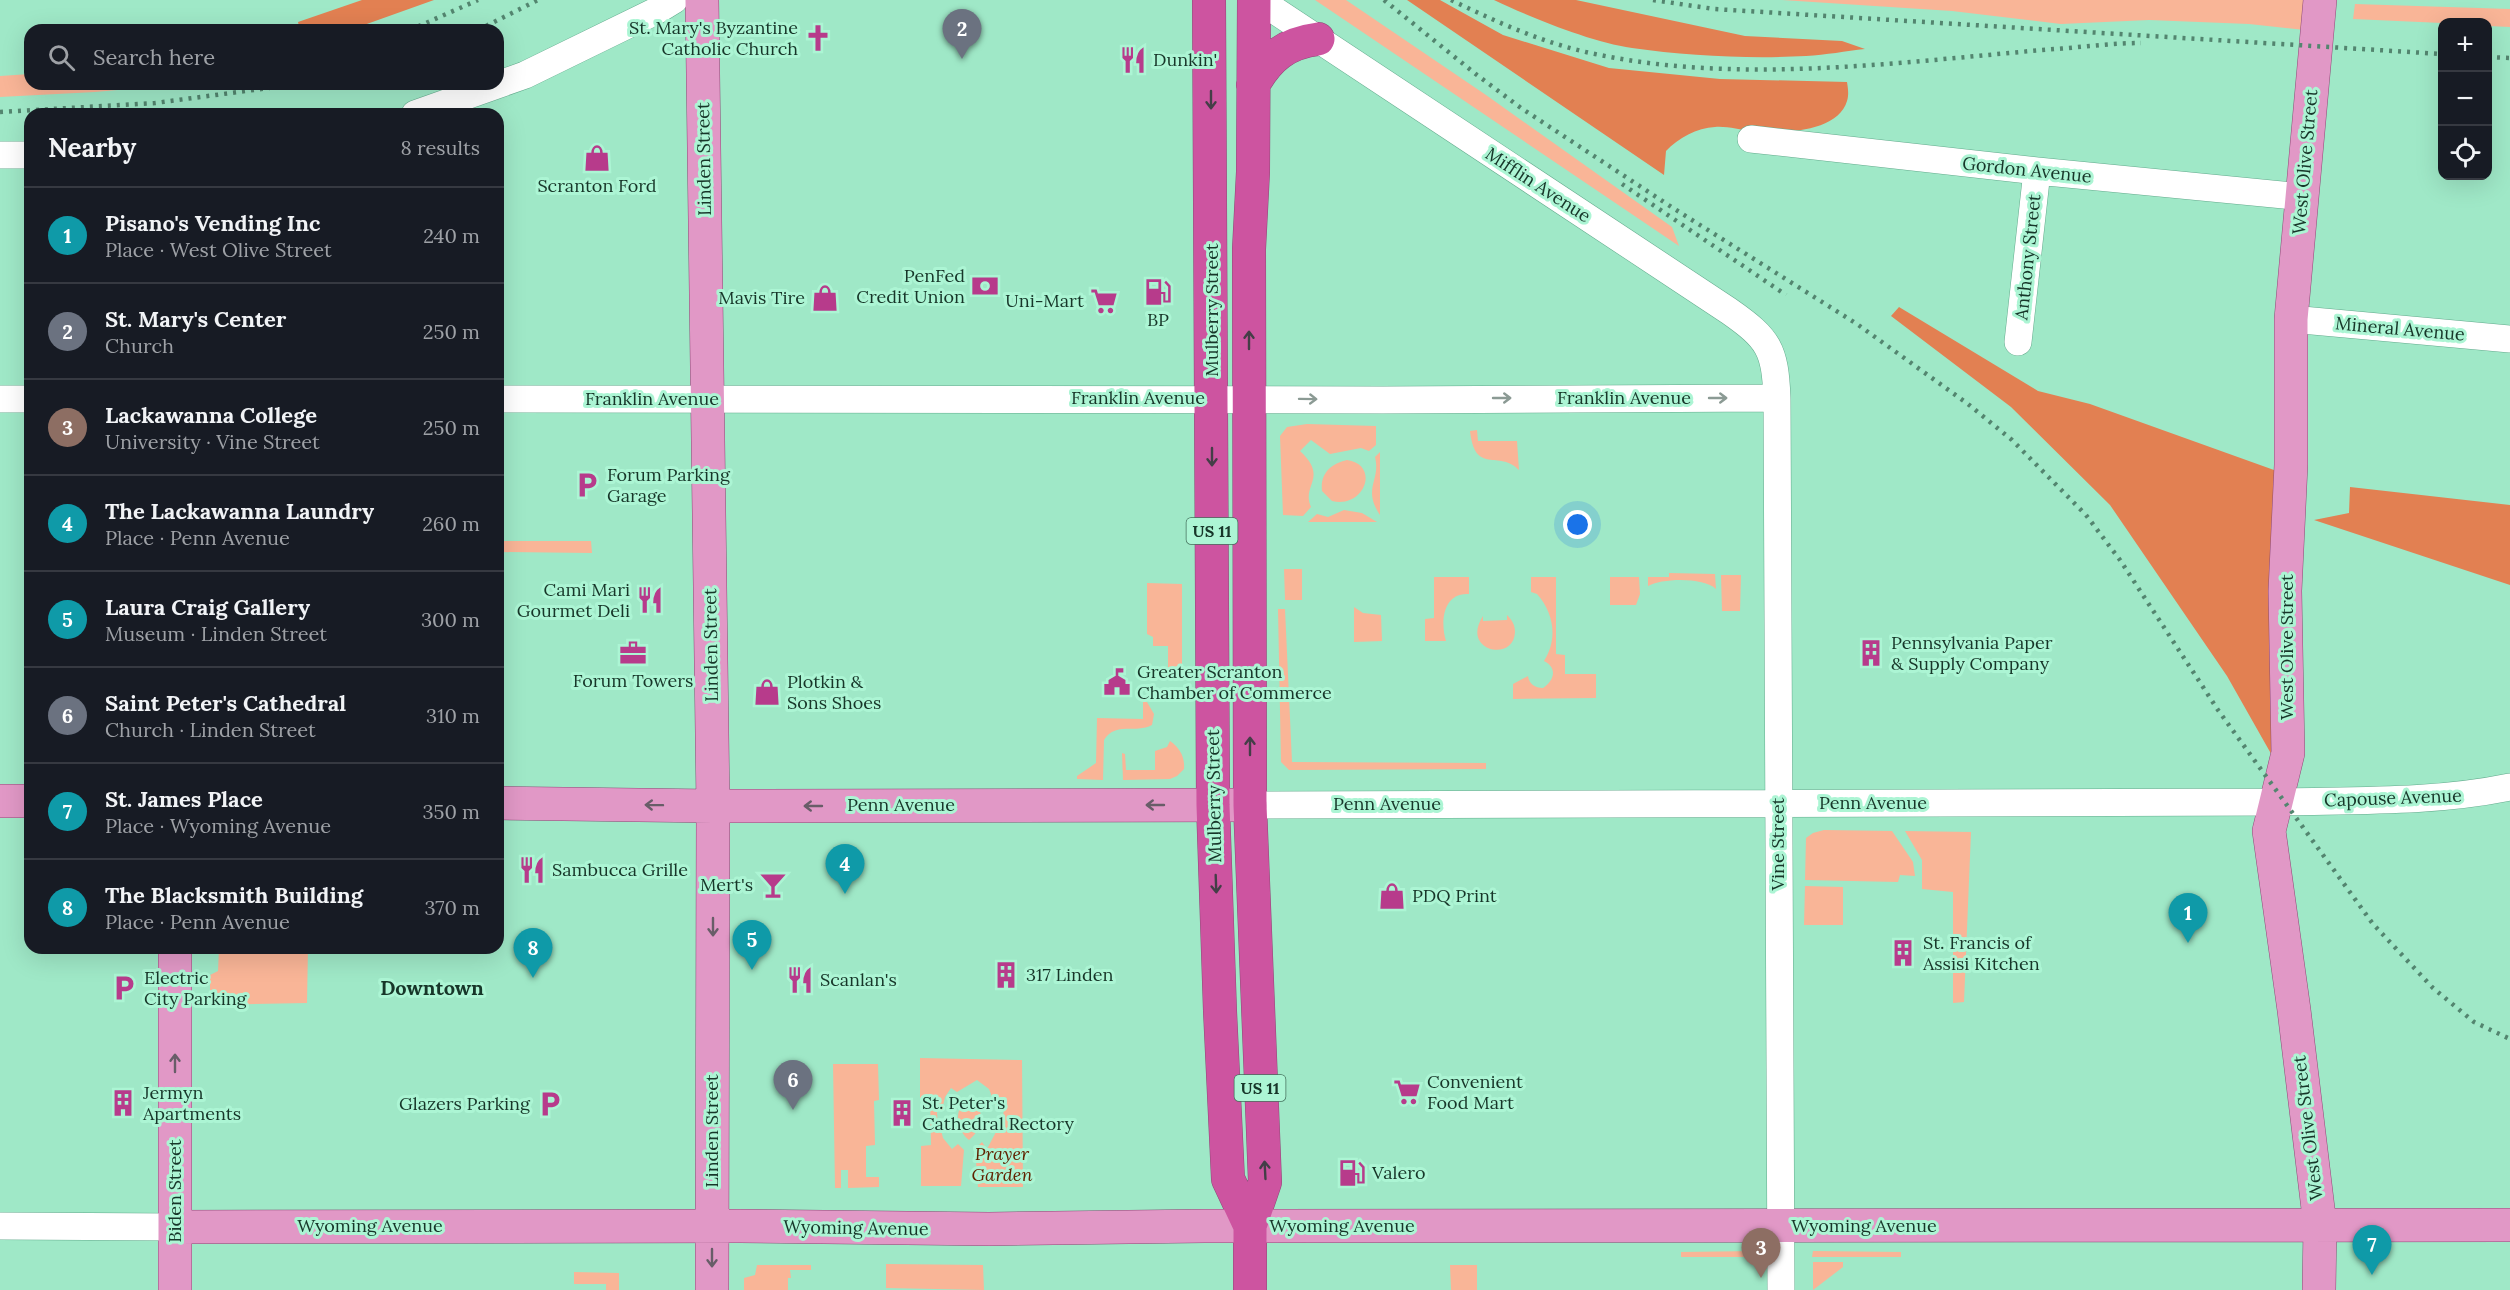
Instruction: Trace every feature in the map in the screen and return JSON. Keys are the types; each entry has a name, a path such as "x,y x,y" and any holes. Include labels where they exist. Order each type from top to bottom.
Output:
{"highway":[{"name":"Mulberry Street","path":"1209,0 1213,805 1228,1179 1250,1226"},
{"name":"Mulberry Street","path":"1250,1290 1250,1226 1265,1182 1250,805 1249,249 1253,172 1254,0"},
{"path":"1253,85 1275,55 1288,46 1318,39"}],"main road":[{"name":"Linden Street","path":"702,0 713,806 712,1290"},
{"name":"West Olive Street","path":"2319,1290 2320,1225 2294,1010 2269,831 2288,753 2285,591 2291,465 2291,319 2320,0"},
{"path":"0,801 24,801"},
{"name":"Penn Avenue","path":"504,803 713,806 1250,805"},
{"name":"Biden Street","path":"175,954 175,1290"},
{"name":"Wyoming Avenue","path":"175,1227 712,1226 989,1229 1250,1226 2510,1226"}],"street":[{"path":"504,82 525,75 674,0"},
{"name":"Mifflin Avenue","path":"1259,0 1743,321 1763,339 1772,353 1776,371 1777,398"},
{"path":"432,108 483,90"},
{"name":"Gordon Avenue","path":"1751,139 2037,171 2303,197"},
{"path":"0,155 24,155"},
{"name":"Anthony Street","path":"2018,342 2037,171"},
{"name":"Mineral Avenue","path":"2291,319 2510,339"},
{"name":"Franklin Avenue","path":"504,399 1777,398"},
{"name":"Vine Street","path":"1777,398 1781,1290"},
{"path":"0,399 24,399"},
{"name":"Capouse Avenue","path":"2276,802 2421,799 2465,795 2510,787"},
{"name":"Penn Avenue","path":"1250,805 2276,802"},
{"path":"0,1226 175,1227"}],"green space":[{"path":"1315,0 1346,0 1486,95 1672,227 1679,246"},
{"path":"1782,0 2309,0 2305,30 2249,24 2149,20 2061,24 1952,11"},
{"path":"2355,4 2510,9 2510,27 2492,26 2492,18 2438,18 2438,23 2353,19"},
{"path":"24,74 24,90 117,90 0,97 0,76"},
{"path":"1307,424 1376,426 1376,445 1369,451 1361,448 1330,454 1311,440 1300,451 1313,468 1314,475 1309,493 1311,507 1303,516 1283,515 1280,436 1287,427"},
{"path":"1477,430 1478,441 1517,441 1519,470 1504,461 1482,458 1473,445 1470,431"},
{"path":"1380,452 1380,515 1372,498 1372,491 1376,472 1375,457"},
{"path":"1347,460 1364,470 1366,477 1364,485 1353,499 1343,502 1332,501 1322,491 1323,479 1328,470"},
{"path":"1344,510 1362,513 1377,522 1308,522 1317,514 1328,517"},
{"path":"504,541 591,541 592,553 504,552"},
{"path":"1284,569 1302,569 1302,600 1285,600"},
{"path":"1669,573 1715,574 1716,589 1702,582 1683,580 1663,581 1648,586 1648,577 1669,577"},
{"path":"1721,575 1741,575 1740,611 1722,611"},
{"path":"1434,577 1469,577 1469,594 1454,598 1446,610 1443,625 1446,641 1425,641 1425,619 1434,618"},
{"path":"1531,577 1556,577 1556,654 1565,655 1565,674 1596,674 1596,698 1513,699 1513,684 1528,676 1533,685 1543,688 1550,682 1553,674 1551,667 1544,661 1551,644 1552,626 1543,601 1537,594 1531,592"},
{"path":"1610,577 1639,577 1640,594 1636,605 1610,605"},
{"path":"1147,583 1182,584 1182,680 1168,673 1168,646 1153,646 1153,637 1147,634"},
{"path":"1354,607 1363,613 1381,615 1382,641 1354,642"},
{"path":"1278,609 1285,609 1292,762 1486,763 1486,769 1289,770 1281,762"},
{"path":"1507,615 1512,621 1515,632 1512,642 1506,648 1498,650 1483,645 1478,638 1478,628 1483,616 1483,621 1507,620"},
{"path":"1143,702 1147,702 1154,714 1152,725 1120,729 1109,734 1104,740 1103,780 1077,779 1077,776 1096,763 1097,718 1143,719"},
{"path":"1170,741 1177,747 1184,761 1184,769 1177,776 1170,779 1123,780 1122,753 1125,754 1126,770 1155,770 1155,751 1167,747"},
{"path":"1824,830 1892,831 1913,862 1915,876 1900,875 1898,882 1805,880 1806,838"},
{"path":"1905,831 1971,832 1964,1002 1953,1003 1953,892 1922,889 1922,860"},
{"path":"1805,886 1843,887 1843,925 1804,925"},
{"path":"219,954 308,954 307,1003 210,1005 210,975 218,971"},
{"name":"Prayer Garden","path":"920,1058 1022,1060 1023,1187 978,1187 975,1149 982,1142 987,1149 997,1130 1002,1133 1004,1106 996,1107 989,1089 977,1080 957,1092 951,1088 945,1097 942,1110 937,1111 938,1130 941,1130 943,1138 952,1149 958,1144 964,1150 961,1186 921,1186 921,1146 931,1145 930,1098 920,1098"},
{"path":"833,1064 878,1064 879,1100 874,1101 875,1145 866,1146 866,1177 879,1177 879,1187 848,1188 848,1170 841,1170 841,1188 835,1188"},
{"path":"971,1098 979,1108 981,1119 980,1125 969,1140 961,1131 958,1115 961,1104 965,1099"},
{"path":"1756,1251 1756,1257 1681,1257 1681,1252"},
{"path":"1813,1251 1901,1252 1901,1257 1812,1257"},
{"path":"1813,1262 1843,1262 1843,1267 1813,1290"},
{"path":"886,1264 983,1265 984,1290 886,1288"},
{"path":"757,1265 811,1265 811,1270 790,1270 788,1290 744,1290 744,1278 755,1275"},
{"path":"1450,1265 1477,1265 1477,1290 1451,1290"},
{"path":"574,1272 619,1273 619,1290 606,1290 606,1284 574,1284"}],"shaded area":[{"path":"362,0 434,0 367,24 298,24 298,22"},
{"path":"1407,0 1440,0 1503,35 1609,68 1720,79 1847,82 1848,99 1841,112 1832,120 1806,129 1763,132 1720,127 1695,132 1682,138 1666,151 1664,175"},
{"path":"1494,0 1576,0 1745,36 1842,41 1865,49 1813,55 1763,57 1653,51 1598,40"},
{"path":"1899,307 2038,391 2090,404 2274,470 2278,766 2227,676 2110,505 2011,407 1891,316"},
{"path":"2350,487 2510,505 2510,585 2314,520 2349,513"}],"railway":[{"path":"424,24 478,0"},
{"path":"490,24 538,0"},
{"path":"1384,0 1521,108 1673,208 1857,324 1968,404 2012,440 2086,515 2120,560 2218,710 2373,924 2433,988 2474,1022 2510,1039"},
{"path":"1451,0 1524,32 1580,51 1656,64 1712,68 1827,68 2141,43"},
{"path":"1653,0 1714,9 2438,54"},
{"path":"2492,57 2510,58"},
{"path":"69,108 155,103 254,90"},
{"path":"0,112 24,111"},
{"path":"1622,184 1786,295"}],"place":[{"name":"St. Mary's Byzantine Catholic Church","path":"818,38"},
{"name":"St. Mary's Center","path":"962,59"},
{"name":"Dunkin'","path":"1133,60"},
{"name":"Scranton Ford","path":"597,158"},
{"name":"PenFed Credit Union","path":"985,286"},
{"name":"BP","path":"1158,292"},
{"name":"Mavis Tire","path":"825,298"},
{"name":"Uni-Mart","path":"1104,301"},
{"name":"Forum Parking Garage","path":"587,485"},
{"name":"Cami Mari Gourmet Deli","path":"650,600"},
{"name":"Forum Towers","path":"633,653"},
{"name":"Pennsylvania Paper & Supply Company","path":"1871,653"},
{"name":"Greater Scranton Chamber of Commerce","path":"1117,682"},
{"name":"Plotkin & Sons Shoes","path":"767,692"},
{"name":"Sambucca Grille","path":"532,870"},
{"name":"Mert's","path":"773,885"},
{"name":"The Lackawanna Laundry","path":"845,894"},
{"name":"PDQ Print","path":"1392,896"},
{"name":"Pisano's Vending Inc","path":"2188,943"},
{"name":"St. Francis of Assisi Kitchen","path":"1903,953"},
{"name":"Laura Craig Gallery","path":"752,970"},
{"name":"317 Linden","path":"1006,975"},
{"name":"The Blacksmith Building","path":"533,978"},
{"name":"Scanlan's","path":"800,980"},
{"name":"Electric City Parking","path":"124,988"},
{"name":"Convenient Food Mart","path":"1407,1092"},
{"name":"Jermyn Apartments","path":"123,1103"},
{"name":"Glazers Parking","path":"550,1104"},
{"name":"Saint Peter's Cathedral","path":"793,1110"},
{"name":"St. Peter's Cathedral Rectory","path":"902,1113"},
{"name":"Valero","path":"1352,1173"},
{"name":"St. James Place","path":"2372,1275"},
{"name":"Lackawanna College","path":"1761,1278"}],"district":[{"name":"Downtown","path":"432,988"}]}
